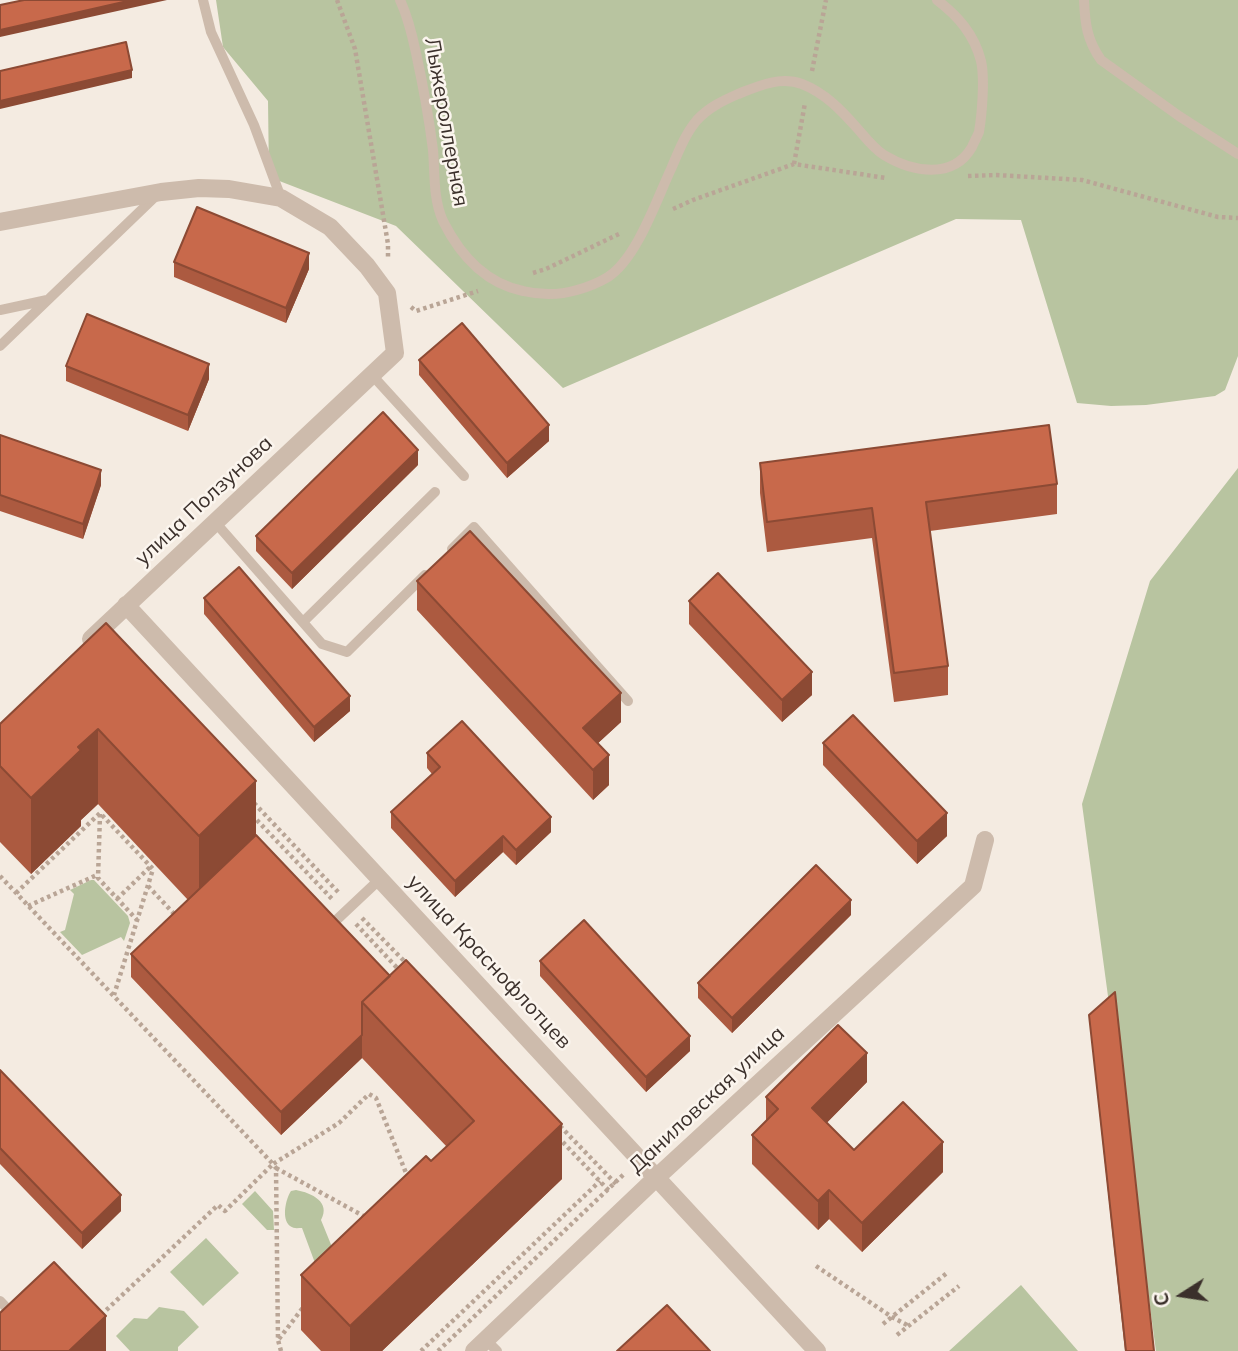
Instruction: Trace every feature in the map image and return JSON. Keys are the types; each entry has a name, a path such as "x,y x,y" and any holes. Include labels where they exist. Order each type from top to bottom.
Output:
{"street":[{"path":"0,222 161,192 199,188 229,189 281,198 330,227 367,266 387,293"},
{"name":"улица Ползунова","path":"78,651 394,353 387,293"},
{"name":"улица Краснофлотцев","path":"126,605 817,1351"},
{"name":"Даниловская улица","path":"486,1347 657,1177 973,886 985,840"}],"lane":[{"path":"203,0 211,32 254,125 281,198"},
{"name":"Лыжероллерная","path":"400,0 407,16 420,69 433,152 436,199 443,219 458,247 482,274 511,289 550,293 589,287 609,276 627,258 648,221 683,142 695,123 707,109 758,85 780,81 800,83 821,93 843,111 882,154 900,163 925,170 940,170 957,163 968,153 978,134 984,79 975,43 955,14 937,0"},
{"path":"1084,0 1086,28 1092,48 1101,60 1178,116 1238,154"},
{"path":"0,346 161,192"},
{"path":"0,310 47,300"},
{"path":"372,375 464,476"},
{"path":"303,622 435,492"},
{"path":"215,522 322,644 347,652 435,565"},
{"path":"445,556 474,527 628,701"},
{"path":"326,930 380,879"},
{"path":"0,1301 21,1316 0,1332"}],"path":[{"path":"337,0 355,49 380,192 388,244 387,293 416,311 546,269 693,200 794,164 896,179"},
{"path":"958,177 1082,180 1219,217 1238,218"},
{"path":"100,813 153,869 114,996"},
{"path":"100,813 97,878 137,920"},
{"path":"16,893 100,813"},
{"path":"117,899 150,867"},
{"path":"28,906 98,875"},
{"path":"0,876 275,1166 371,1220"},
{"path":"148,886 182,922"},
{"path":"93,1324 218,1205 225,1211 275,1166 339,1123 369,1094 376,1098 409,1180"},
{"path":"438,1351 640,1159"},
{"path":"275,1166 278,1340 281,1351"},
{"path":"421,1351 600,1181"},
{"path":"816,1266 909,1326"},
{"path":"883,1324 947,1273"},
{"path":"897,1335 959,1286"},
{"path":"278,1340 312,1296"}],"green space":[{"path":"216,0 1238,0 1238,356 1225,390 1215,396 1146,405 1077,403 1021,220 956,219 563,388 396,226 269,177 268,101 223,47"},
{"path":"1238,468 1238,1351 1156,1351 1082,804 1150,581"},
{"path":"91,880 128,916 130,923 124,941 121,937 82,955 60,932 65,930 74,894 70,890"},
{"path":"255,1191 273,1211 274,1230 267,1230 242,1204"},
{"path":"291,1191 314,1196 324,1208 321,1220 332,1247 315,1263 302,1228 291,1227 287,1223 287,1198"},
{"path":"206,1238 239,1273 203,1306 170,1272"},
{"path":"1021,1285 1078,1351 949,1351"},
{"path":"159,1307 184,1311 199,1327 178,1347 178,1351 130,1351 116,1336 134,1318 147,1319"}],"building":[{"path":"24,0 132,0 0,30 0,5"},
{"path":"126,42 132,70 0,101 0,71"},
{"path":"197,207 309,253 286,308 174,262"},
{"path":"87,314 209,364 188,415 66,366"},
{"path":"462,323 549,425 507,463 419,360"},
{"path":"383,412 418,450 292,573 256,536"},
{"path":"1049,425 1057,484 926,502 948,666 894,673 872,508 767,522 760,463"},
{"path":"0,435 101,470 83,524 0,495"},
{"path":"470,531 621,693 583,728 609,755 593,770 417,581"},
{"path":"239,567 350,696 314,727 204,598"},
{"path":"718,573 812,672 782,700 689,601"},
{"path":"106,623 256,781 199,836 98,729 78,747 81,750 31,798 0,766 0,724"},
{"path":"853,715 947,813 917,841 823,743"},
{"path":"462,721 551,817 516,850 503,836 455,881 391,812 440,767 427,753"},
{"path":"256,835 390,976 362,1002 362,1035 281,1112 131,954"},
{"path":"816,865 851,900 732,1018 698,983"},
{"path":"584,920 690,1036 646,1077 540,961"},
{"path":"406,960 562,1124 350,1326 301,1275 426,1156 431,1161 474,1121 362,1002"},
{"path":"1115,992 1154,1351 1126,1351 1089,1015"},
{"path":"838,1025 867,1053 812,1108 854,1150 903,1102 943,1142 862,1223 829,1190 818,1201 752,1135 778,1109 766,1097"},
{"path":"0,1070 121,1195 82,1233 0,1148"},
{"path":"54,1262 106,1316 69,1351 0,1351 0,1313"},
{"path":"667,1305 710,1351 617,1351"}]}
